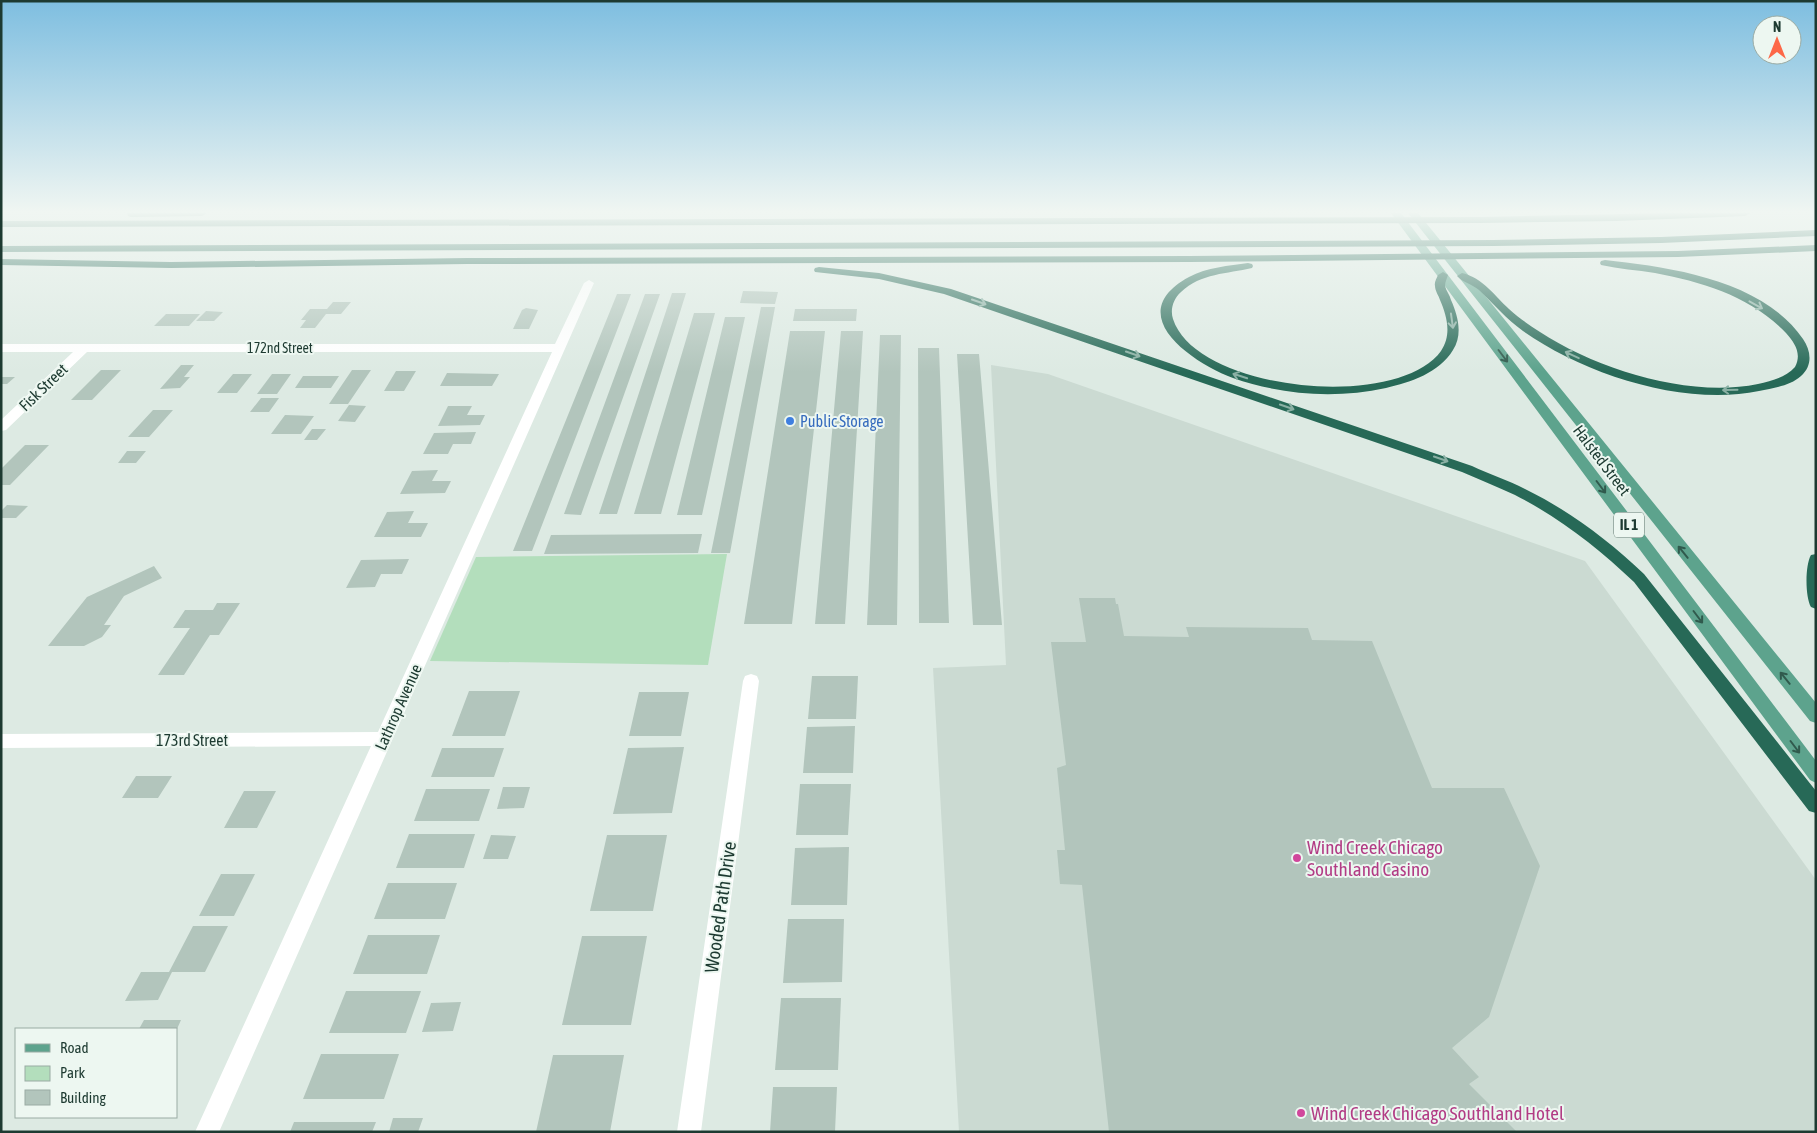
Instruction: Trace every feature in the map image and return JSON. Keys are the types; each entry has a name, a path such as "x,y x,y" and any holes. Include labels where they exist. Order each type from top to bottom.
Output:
{"highway":[{"path":"542,266 814,269 863,273 907,281 947,291 1486,476 1520,492 1573,523 1607,548 1639,578 1816,804"},
{"path":"1252,266 1201,275 1185,283 1171,296 1166,306 1167,321 1174,336 1190,351 1216,367 1238,376 1265,383 1310,389 1342,390 1372,387 1398,381 1434,365 1450,346 1453,330 1451,312 1440,287 1443,275"},
{"path":"1462,276 1483,288 1506,312 1545,341 1586,361 1637,378 1717,390 1752,388 1767,386 1791,378 1803,366 1802,347 1786,326 1757,304 1718,287 1687,277 1624,266"},
{"path":"1816,559 1814,584 1816,603"}],"main road":[{"name":"Halsted Street","path":"1436,266 1816,775"},
{"name":"Halsted Street","path":"1454,266 1816,716"}],"street":[{"name":"Lathrop Avenue","path":"207,1132 589,282"},
{"name":"172nd Street","path":"1,348 560,348"},
{"name":"Fisk Street","path":"1,427 85,348"},
{"name":"Wooded Path Drive","path":"689,1132 751,681"},
{"name":"173rd Street","path":"1,741 384,739"}],"shaded area":[{"path":"991,365 1048,374 1585,561 1816,880 1816,1132 959,1132 933,668 1006,665"}],"green space":[{"path":"727,554 708,665 430,661 476,557"}],"building":[{"path":"743,291 778,292 775,304 740,303"},
{"path":"672,293 686,293 617,514 599,514"},
{"path":"617,294 631,294 532,551 513,551"},
{"path":"645,294 660,294 581,515 564,514"},
{"path":"333,302 351,302 341,314 326,314 315,328 300,328 306,320 301,320 310,309 327,309"},
{"path":"761,307 775,307 730,553 711,553"},
{"path":"526,308 538,310 529,329 513,329 522,310"},
{"path":"795,309 857,309 856,321 793,321"},
{"path":"206,311 223,312 214,321 196,321"},
{"path":"694,313 715,313 661,514 634,514"},
{"path":"166,314 200,314 189,326 154,326"},
{"path":"725,317 745,317 702,515 677,515"},
{"path":"790,331 825,331 792,624 744,624"},
{"path":"841,331 863,331 845,624 815,624"},
{"path":"880,335 901,335 897,625 867,625"},
{"path":"918,348 939,348 949,623 919,623"},
{"path":"957,354 979,354 1002,625 973,625"},
{"path":"181,365 194,365 184,377 190,377 180,388 160,389"},
{"path":"101,370 121,370 92,400 71,400"},
{"path":"352,370 371,370 348,404 329,404"},
{"path":"396,371 416,371 404,391 384,391"},
{"path":"447,373 499,374 492,386 440,386"},
{"path":"233,374 252,374 237,393 217,393"},
{"path":"272,374 291,374 277,394 257,394"},
{"path":"303,376 339,376 331,388 295,388"},
{"path":"1,377 15,377 7,384 1,384"},
{"path":"261,398 279,398 269,412 250,412"},
{"path":"349,405 366,406 355,422 338,421"},
{"path":"448,406 472,406 467,415 485,415 480,425 438,426"},
{"path":"153,410 173,410 149,437 128,437"},
{"path":"285,415 314,416 301,434 271,434"},
{"path":"312,429 326,429 317,440 304,440"},
{"path":"476,432 471,444 453,444 448,454 423,454 434,433"},
{"path":"25,445 49,445 10,485 1,485 1,469"},
{"path":"127,451 146,451 136,463 118,463"},
{"path":"438,470 432,481 451,481 445,493 400,494 412,471"},
{"path":"7,505 28,506 16,518 1,518 1,511"},
{"path":"414,511 408,523 428,523 421,537 374,537 387,512"},
{"path":"702,534 698,553 544,554 551,535"},
{"path":"409,559 402,574 381,574 375,587 346,588 361,560"},
{"path":"154,566 162,578 124,596 104,625 111,625 102,637 84,646 48,646 87,597"},
{"name":"Wind Creek Chicago Southland Casino","path":"1079,598 1115,598 1116,604 1118,604 1124,636 1189,637 1186,627 1308,628 1312,640 1372,641 1432,788 1504,788 1540,866 1489,1017 1452,1048 1479,1077 1469,1084 1517,1132 1109,1132 1082,885 1060,884 1057,850 1065,850 1057,768 1066,765 1051,642 1086,642"},
{"path":"217,603 240,603 219,635 210,635 184,675 158,675 190,628 173,628 185,610 213,610"},
{"path":"812,676 858,676 856,719 808,719"},
{"path":"469,691 520,691 505,736 452,736"},
{"path":"639,692 689,692 681,736 629,736"},
{"path":"855,726 853,773 803,773 807,727"},
{"path":"684,747 672,813 613,814 628,748"},
{"path":"442,748 504,748 494,777 431,777"},
{"path":"136,776 172,776 158,798 122,798"},
{"path":"800,784 851,784 848,835 796,835"},
{"path":"503,787 530,787 524,808 497,809"},
{"path":"426,789 490,789 479,821 414,821"},
{"path":"244,791 276,791 257,828 224,828"},
{"path":"409,834 475,834 464,868 396,868"},
{"path":"491,835 516,836 508,859 483,859"},
{"path":"607,835 667,835 653,911 590,911"},
{"path":"849,847 847,905 791,905 795,848"},
{"path":"221,874 255,874 234,916 199,916"},
{"path":"388,883 457,883 445,919 374,919"},
{"path":"788,919 844,919 842,982 783,983"},
{"path":"193,926 228,926 205,972 172,972 158,1000 125,1001 141,972 169,972"},
{"path":"368,935 440,935 427,974 353,974"},
{"path":"582,936 647,936 631,1025 562,1025"},
{"path":"346,991 421,991 406,1033 329,1033"},
{"path":"781,998 841,998 838,1070 775,1070"},
{"path":"461,1002 453,1031 422,1032 431,1003"},
{"path":"144,1020 181,1020 177,1028 140,1028"},
{"path":"321,1054 399,1054 384,1099 303,1099"},
{"path":"553,1055 624,1055 610,1132 536,1132"},
{"path":"773,1087 837,1087 835,1132 770,1132"},
{"path":"393,1118 423,1118 418,1132 389,1132"},
{"path":"294,1122 376,1122 372,1132 290,1132"}],"place":[{"name":"Public Storage","path":"790,421"},
{"name":"Wind Creek Chicago Southland Casino","path":"1297,858"},
{"name":"Wind Creek Chicago Southland Hotel","path":"1301,1113"}]}
